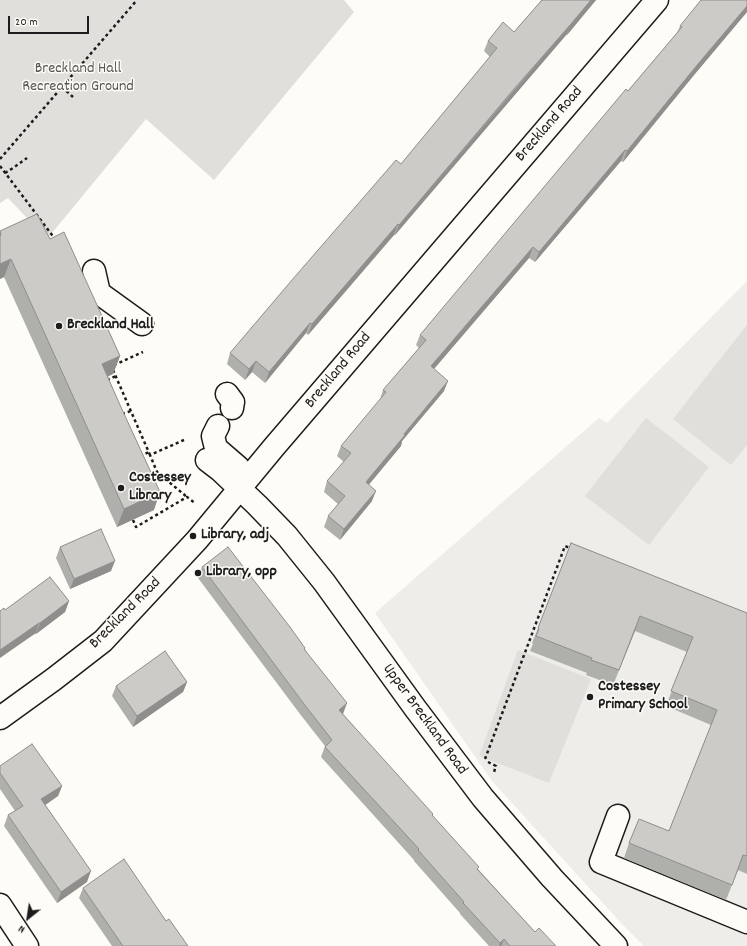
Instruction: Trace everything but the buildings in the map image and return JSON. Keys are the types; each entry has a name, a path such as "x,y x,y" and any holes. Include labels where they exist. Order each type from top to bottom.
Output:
{"street":[{"name":"Breckland Road","path":"0,718 103,641 197,540 274,447 657,0"},
{"path":"94,271 99,293 142,324"},
{"path":"218,426 213,436 216,448 244,483"},
{"path":"207,460 220,470 244,483"},
{"name":"Upper Breckland Road","path":"244,483 257,505 287,536 324,582 415,708 483,798 552,878 616,946"},
{"path":"618,816 601,862 747,922"},
{"path":"0,905 27,946"}],"path":[{"path":"0,159 137,0"},
{"path":"62,87 73,97"},
{"path":"5,173 27,158"},
{"path":"0,166 52,235 58,240"},
{"path":"143,352 112,366 116,376 157,472 214,519"},
{"path":"106,381 116,376"},
{"path":"118,416 131,411"},
{"path":"138,457 150,454 184,440"},
{"path":"133,520 136,527 188,497"},
{"path":"483,798 496,766 484,760 564,546 579,552"}],"shaded area":[{"name":"Costessey Primary School","path":"747,281 747,946 644,946 621,923 492,781 375,613 599,418 607,423"}],"green space":[{"name":"Breckland Hall Recreation Ground","path":"0,0 344,0 354,12 214,180 146,119 47,239 8,198 0,203"},
{"path":"747,325 747,445 731,465 673,419"},
{"path":"646,418 709,467 649,545 585,496"},
{"path":"518,650 591,679 549,783 479,756"}],"place":[{"name":"Breckland Hall","path":"59,326"},
{"name":"Costessey Library","path":"121,488"},
{"name":"Library, adj","path":"193,536"},
{"name":"Library, opp","path":"198,573"},
{"name":"Costessey Primary School","path":"590,697"}]}
